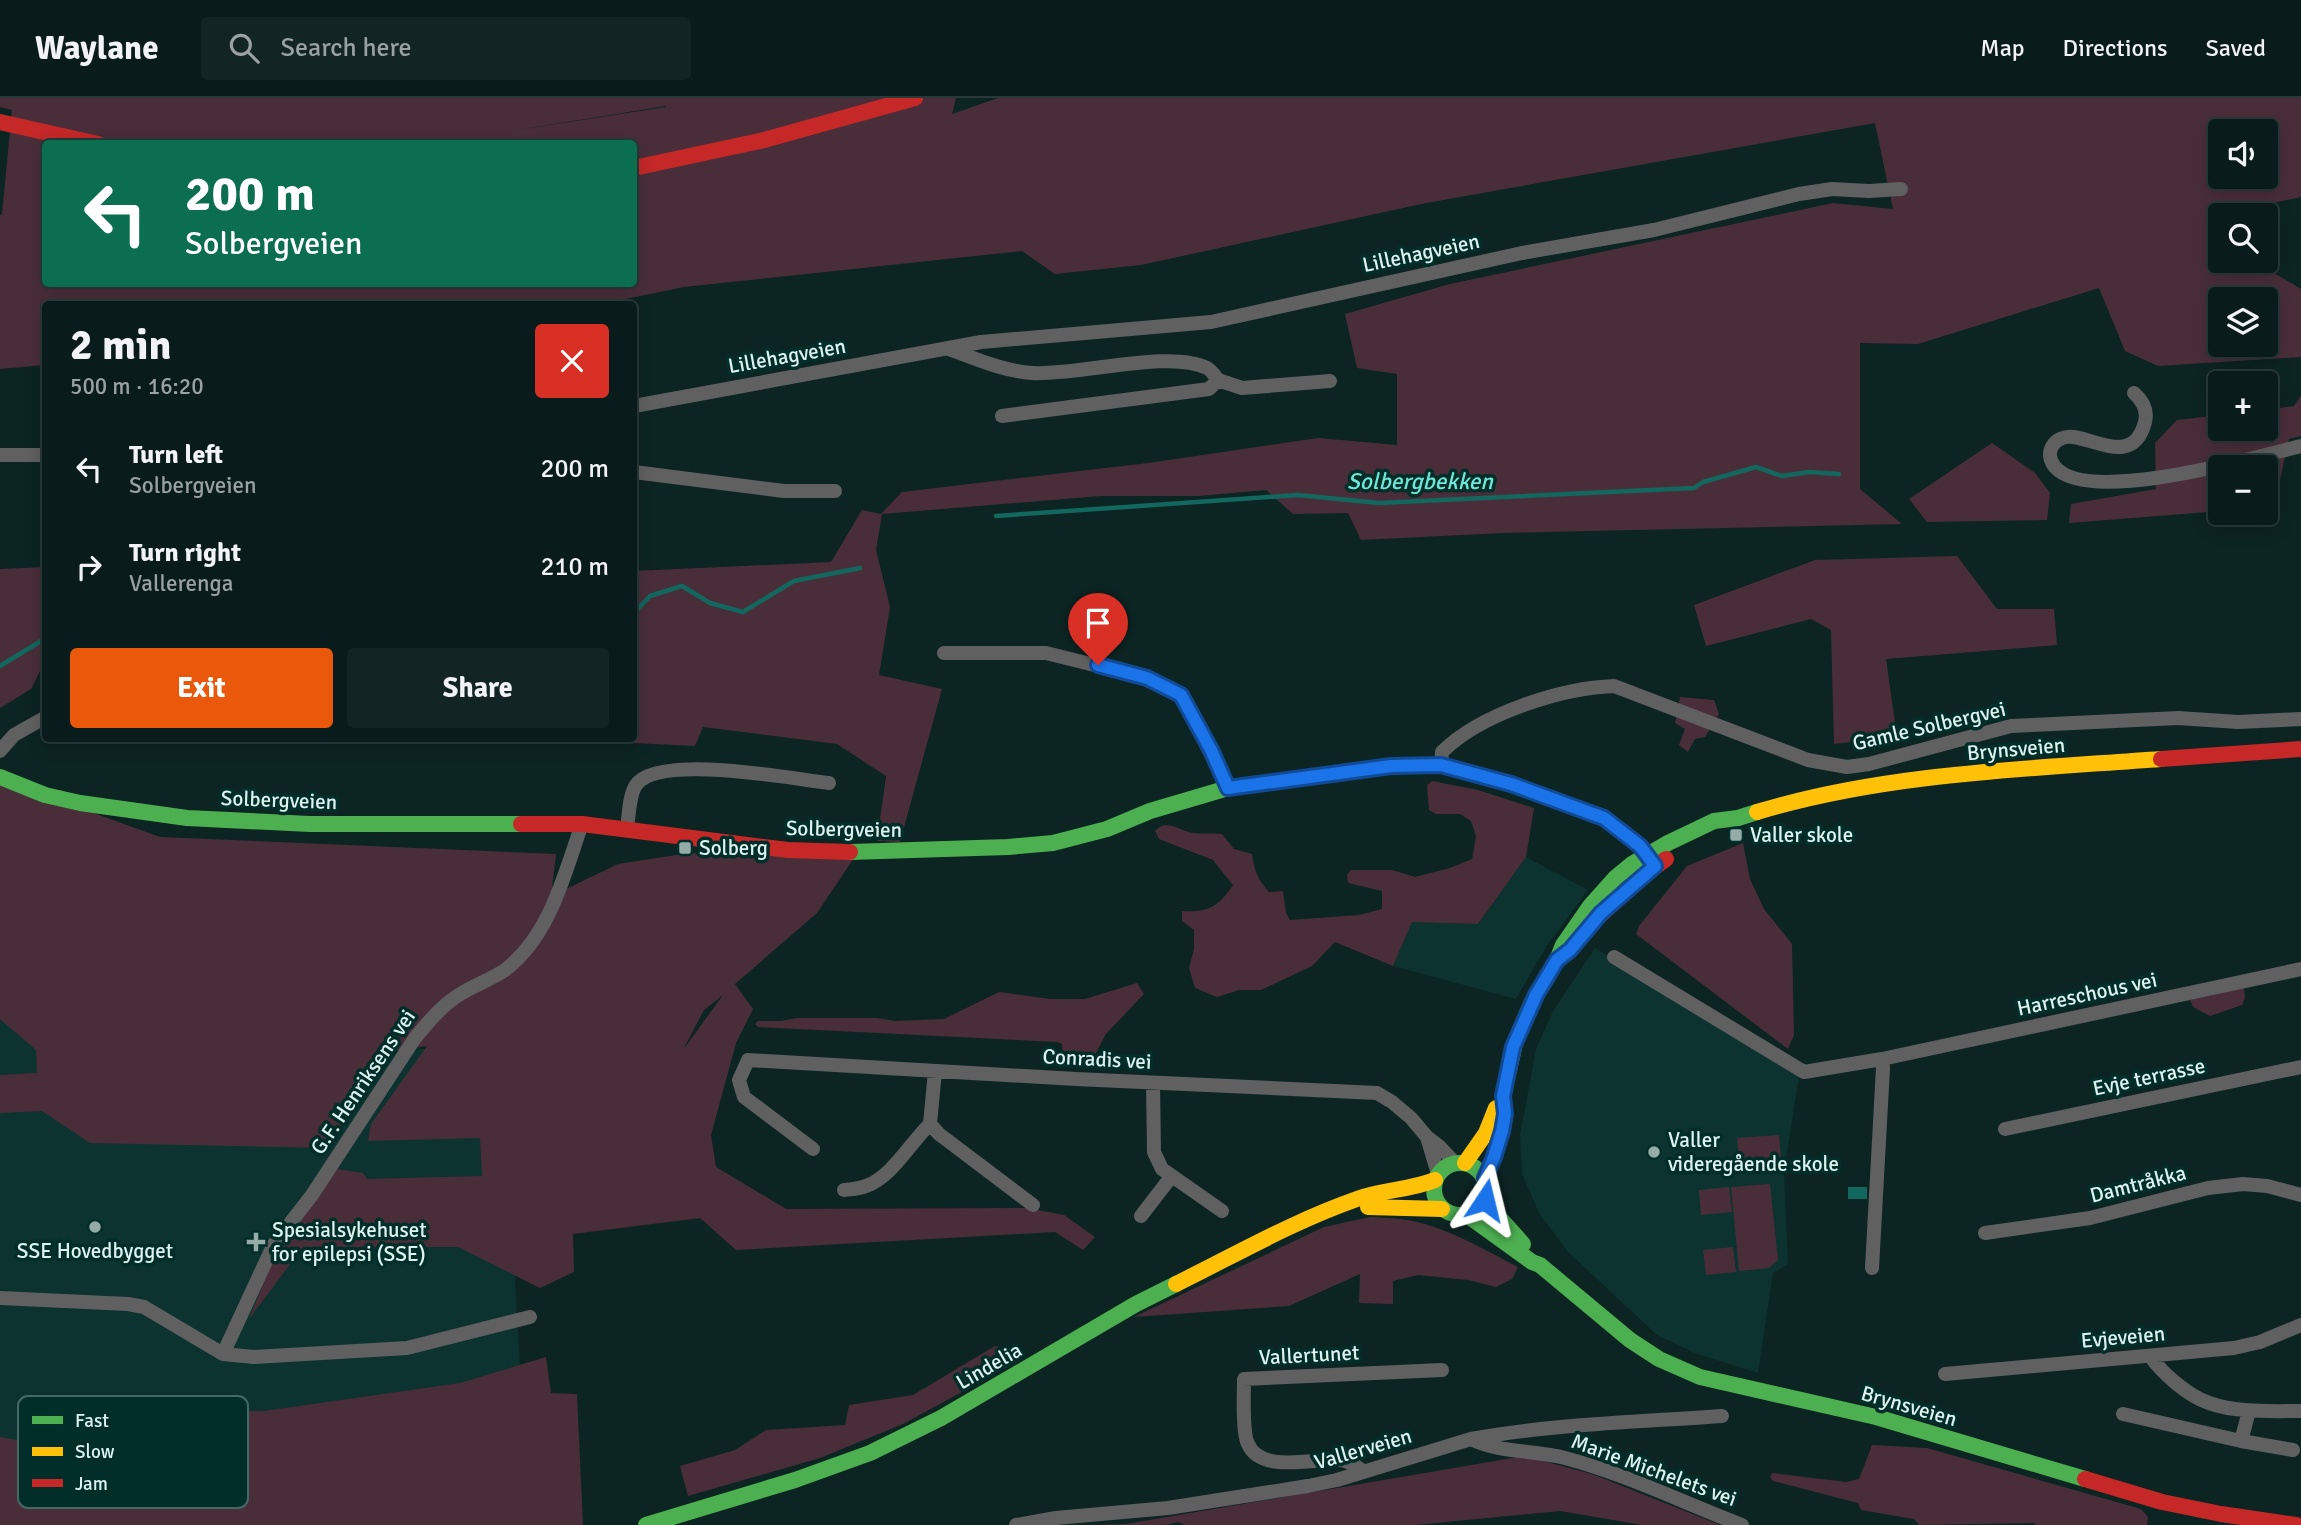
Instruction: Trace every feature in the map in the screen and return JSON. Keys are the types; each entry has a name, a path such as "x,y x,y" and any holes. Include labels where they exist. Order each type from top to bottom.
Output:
{"main road":[{"path":"637,167 764,140 915,98"},
{"path":"0,122 80,140"},
{"name":"Brynsveien","path":"1460,1163 1482,1140 1503,1096 1519,1031 1557,960 1570,950 1651,860 1738,818 1794,801 1835,793 1988,772 2301,749"},
{"name":"Solbergveien","path":"0,777 46,795 80,803 187,818 310,824 582,824 743,845 827,852 1008,847 1066,841 1107,829 1150,811 1228,788 1391,766 1441,765 1511,784 1604,818 1651,860"},
{"name":"Brynsveien","path":"1503,1096 1505,1114 1502,1131 1486,1186 1498,1216 1538,1258 1540,1265"},
{"path":"1460,1163 1480,1171 1486,1186 1480,1207 1467,1215 1458,1216 1442,1209 1434,1196 1437,1177 1446,1167 1460,1163"},
{"name":"Lindelia","path":"646,1525 794,1480 870,1453 906,1437 1136,1304 1297,1224 1359,1198 1420,1186 1437,1177"},
{"name":"Lindelia","path":"1339,1208 1382,1206 1442,1209"},
{"name":"Brynsveien","path":"1467,1215 1540,1265 1630,1340 1660,1359 1700,1377 1876,1417 2162,1502 2296,1525"}],"street":[{"name":"Lillehagveien","path":"637,405 1012,338 1211,322 1522,253 1654,230 1799,194 1832,189 1901,189"},
{"path":"948,349 995,366 1029,373 1065,373 1144,362 1182,362 1208,369 1218,380 1242,388 1330,381"},
{"path":"1002,416 1209,389 1218,380"},
{"path":"2134,393 2141,399 2146,416 2143,427 2134,440 2120,447 2108,447 2075,437 2058,439 2049,456 2055,467 2065,475 2087,481 2123,481 2206,470 2301,446"},
{"path":"0,455 42,455"},
{"path":"637,472 784,491 835,491"},
{"path":"944,653 1046,653 1147,678 1181,695 1228,788"},
{"name":"Gamle Solbergvei","path":"1441,765 1442,752 1454,740 1479,725 1558,693 1614,686 1808,760 1847,767 1868,764 2011,726 2178,718 2238,722 2301,719"},
{"path":"0,751 14,735 42,719"},
{"path":"627,828 634,787 652,775 685,769 718,769 829,783"},
{"name":"G.F. Henriksens vei","path":"223,1354 274,1244 312,1195 415,1038 433,1016 460,994 505,970 544,925 582,824"},
{"name":"Harreschous vei","path":"1614,957 1804,1072 1882,1059 2301,969"},
{"path":"1872,1268 1880,1155 1882,1059"},
{"name":"Conradis vei","path":"813,1149 744,1097 739,1080 748,1060 1377,1093 1411,1118 1427,1137 1460,1163"},
{"name":"Evje terrasse","path":"2006,1129 2301,1067"},
{"path":"844,1191 867,1186 885,1176 913,1140 930,1124 935,1071"},
{"path":"1153,1083 1154,1152 1162,1170 1222,1211"},
{"path":"930,1124 939,1134 1033,1205"},
{"name":"Conradis vei","path":"1427,1137 1437,1177"},
{"path":"1141,1216 1171,1177"},
{"name":"Damtråkka","path":"1985,1233 2090,1218 2208,1188 2243,1184 2267,1186 2301,1195"},
{"path":"0,1298 144,1307 223,1354 254,1357 407,1348 530,1317"},
{"name":"Evjeveien","path":"1945,1374 2234,1348 2260,1342 2301,1325"},
{"path":"2150,1356 2160,1371 2208,1403 2249,1410 2301,1411"},
{"name":"Vallertunet","path":"1363,1471 1342,1460 1280,1463 1265,1460 1255,1454 1247,1443 1244,1380 1442,1370"},
{"path":"2241,1441 2249,1410"},
{"path":"2123,1414 2293,1450"},
{"name":"Vallerveien","path":"1016,1525 1056,1518 1168,1508 1308,1486 1337,1480 1471,1439 1600,1424 1722,1416"},
{"name":"Marie Michelets vei","path":"1471,1439 1484,1445 1566,1458 1742,1525"}],"shaded area":[{"path":"0,98 956,98 952,114 998,98 2301,98 2301,197 2274,203 2208,203 2206,218 2208,273 2274,273 2301,289 2301,357 2158,366 2125,351 2099,288 1918,344 1860,343 1860,489 1902,524 1502,533 1361,540 1348,513 1293,514 1266,490 1199,496 1101,496 882,514 876,550 890,607 879,675 942,689 900,842 877,841 886,776 837,744 703,727 695,746 613,742 637,742 637,571 831,562 862,510 881,514 902,492 1148,463 1318,438 1397,445 1397,374 1357,368 1345,314 1450,284 1833,203 1893,209 1875,123 1421,204 1141,265 1055,274 1022,251 684,287 616,301 42,301 42,365 0,369 2,214 12,110 0,107","holes":["666,106 666,107 511,131"]},
{"path":"2301,396 2301,436 2289,439 2278,489 2278,455 2208,455 2208,512 2069,523 2071,504 2156,489 2155,443 2177,420 2208,416 2208,441 2278,441 2278,408 2294,406"},
{"path":"1992,443 2035,473 2050,493 2047,520 1927,522 1909,499"},
{"path":"1957,556 1997,609 2054,609 2057,645 1886,659 1897,737 1834,744 1831,630 1811,619 1706,646 1694,605 1815,560"},
{"path":"42,567 42,667 31,689 0,708 0,569"},
{"path":"1680,697 1714,700 1719,714 1705,737 1695,739 1688,752 1679,745 1685,729 1675,723"},
{"path":"0,779 160,837 556,854 552,888 564,890 618,864 689,853 854,858 817,913 735,984 753,1009 736,1043 711,1135 716,1167 786,1209 1027,1208 1064,1215 1095,1237 1083,1250 1055,1232 736,1250 700,1218 573,1234 574,1272 540,1288 458,1247 303,1247 249,1319 273,1260 337,1169 363,1173 367,1179 482,1176 480,1138 368,1141 371,1124 427,1046 391,1051 328,1148 90,1143 42,1111 0,1113 0,1075 37,1073 36,1050 0,1019","holes":["723,995 683,1050 704,1010"]},
{"path":"1432,781 1478,790 1534,808 1526,857 1478,924 1412,922 1393,966 1335,942 1312,966 1261,990 1239,990 1217,997 1195,988 1189,968 1194,949 1194,930 1182,921 1182,911 1199,911 1212,907 1233,885 1213,860 1159,839 1155,831 1169,825 1193,833 1222,834 1234,849 1252,854 1257,874 1269,892 1283,891 1286,913 1290,920 1359,915 1382,909 1382,891 1348,883 1347,875 1351,870 1392,870 1415,877 1472,859 1476,836 1471,821 1460,814 1436,814 1429,810 1427,785"},
{"path":"1743,843 1750,879 1764,909 1792,944 1794,1035 1788,1049 1636,934 1639,926 1687,866"},
{"path":"1526,857 1588,890 1546,947 1516,999 1393,966 1412,922 1478,924"},
{"name":"Valler videregående skole","path":"1595,948 1799,1076 1784,1172 1788,1264 1773,1273 1758,1373 1697,1354 1657,1335 1568,1252 1539,1213 1522,1174 1520,1135 1536,1049 1552,1013"},
{"path":"1137,983 1144,994 1106,1034 1088,1068 1071,1068 1063,1060 1062,1044 1058,1042 758,1027 755,1024 758,1021 797,1018 877,1018 895,1021 944,1019 999,992 1050,999 1085,999"},
{"path":"2244,988 2245,998 2242,1005 2210,1016 2193,1007 2190,1000"},
{"name":"Spesialsykehuset for epilepsi (SSE)","path":"0,995 503,1059 523,1424 248,1452 248,1396 18,1396 18,1476 0,1478"},
{"path":"1779,1135 1781,1158 1739,1161 1737,1138"},
{"path":"1770,1184 1778,1260 1769,1268 1739,1271 1731,1187"},
{"path":"1729,1187 1732,1212 1701,1215 1699,1190"},
{"path":"1848,1187 1867,1187 1867,1199 1848,1199"},
{"path":"1370,1217 1402,1219 1441,1229 1518,1267 1512,1279 1496,1287 1468,1280 1418,1275 1393,1281 1393,1304 1359,1303 1360,1274 1289,1306 1134,1317 1324,1227"},
{"path":"1733,1247 1736,1272 1706,1275 1703,1250"},
{"path":"995,1346 1013,1352 1019,1361 903,1424 820,1458 688,1496 680,1466 735,1450 766,1430 845,1425 849,1405 913,1395"},
{"path":"546,1357 551,1393 577,1394 583,1525 0,1525 0,1437 18,1440 18,1508 248,1508 248,1411 460,1383"},
{"path":"1872,1445 1927,1448 2141,1509 2148,1517 2147,1525 1919,1525 1914,1519 1861,1510 1858,1503 1773,1481 1770,1477 1772,1473 1846,1482 1859,1479"},
{"path":"1524,1456 1592,1474 1720,1525 1642,1525 1560,1511 1415,1525 1185,1525 1178,1522 1165,1525 1087,1525 1126,1524"}],"waterway":[{"name":"Solbergbekken","path":"996,516 1298,495 1379,503 1694,488 1703,482 1756,467 1782,476 1809,472 1839,474"},
{"name":"Solbergbekken","path":"637,610 650,596 682,586 710,603 743,612 794,581 860,568"},
{"name":"Solbergbekken","path":"0,666 42,640"}],"traffic: fast":[{"path":"0,777 45,795 80,803 187,818 310,824 521,824"},
{"path":"850,852 1053,843 1107,829 1150,811 1228,788 1259,784"},
{"path":"1484,1178 1502,1131 1505,1114 1503,1096 1516,1039 1532,1002 1563,945 1590,906 1615,878 1632,864 1668,843 1714,821 1757,812"},
{"path":"1460,1163 1479,1170 1486,1189 1479,1208 1460,1215 1441,1208 1434,1189 1441,1170 1460,1163"},
{"path":"1487,1193 1498,1216 1523,1244"},
{"path":"1467,1215 1540,1265 1630,1340 1659,1359 1700,1377 1876,1417 2085,1479"},
{"path":"646,1525 795,1480 870,1453 941,1418 1136,1304 1176,1284"}],"traffic: slow":[{"path":"1757,812 1806,799 1906,781 2008,770 2161,759"},
{"path":"1259,784 1391,766 1441,765 1511,784 1604,818 1640,846 1655,865"},
{"path":"1465,1163 1486,1133 1496,1108"},
{"path":"1176,1284 1334,1208 1367,1196 1435,1180"},
{"path":"1368,1207 1442,1209"}],"traffic: jam":[{"path":"637,167 764,140 915,98"},
{"path":"0,122 80,140"},
{"path":"2161,759 2301,749"},
{"path":"521,824 582,824 788,850 850,852"},
{"path":"1596,919 1644,875 1666,859"},
{"path":"2085,1479 2162,1502 2296,1525"}],"place":[{"name":"Valler skole","path":"1736,835"},
{"name":"Solberg","path":"685,848"},
{"name":"Valler videregående skole","path":"1654,1152"},
{"name":"SSE Hovedbygget","path":"95,1227"},
{"name":"Spesialsykehuset for epilepsi (SSE)","path":"256,1242"}],"route":[{"path":"1098,665 1147,678 1181,695 1228,788 1391,766 1441,765 1511,784 1604,818 1647,854 1655,866 1601,913 1570,950 1557,960 1528,1011 1510,1059 1503,1096 1505,1114 1502,1131 1485,1178 1485,1200"}]}
